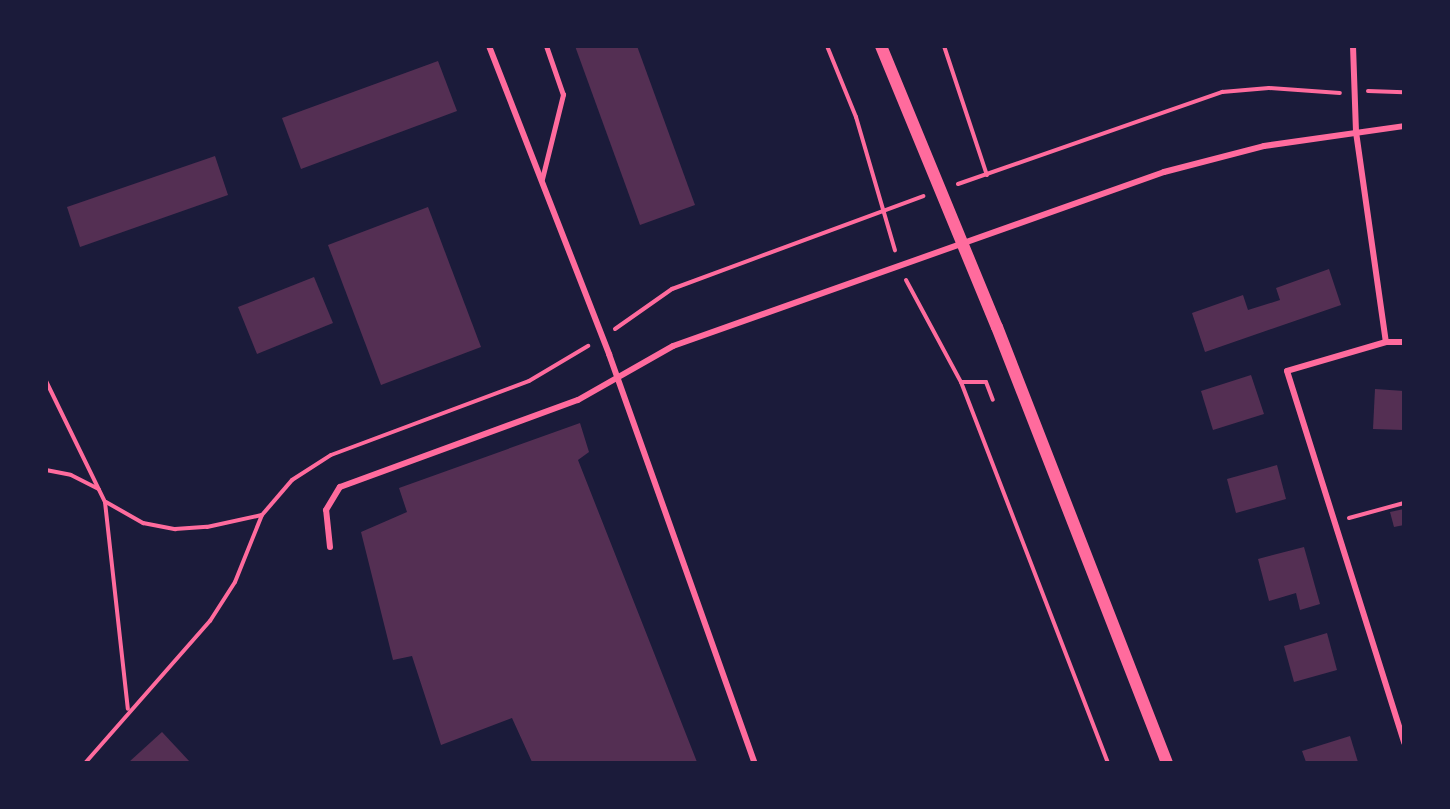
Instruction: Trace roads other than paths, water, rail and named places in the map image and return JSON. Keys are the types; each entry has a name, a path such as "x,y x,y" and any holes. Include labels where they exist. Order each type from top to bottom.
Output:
{"main road":[{"path":"881,46 963,242 1167,762"}],"street":[{"path":"489,46 617,378 754,762"},
{"path":"1353,46 1356,132 1386,342"},
{"path":"330,547 326,510 340,487 578,400 673,346 963,242 1216,157 1356,132 1404,126"},
{"path":"1404,342 1386,342 1287,371 1404,743"}],"lane":[{"path":"541,182 563,95 546,46"}]}
